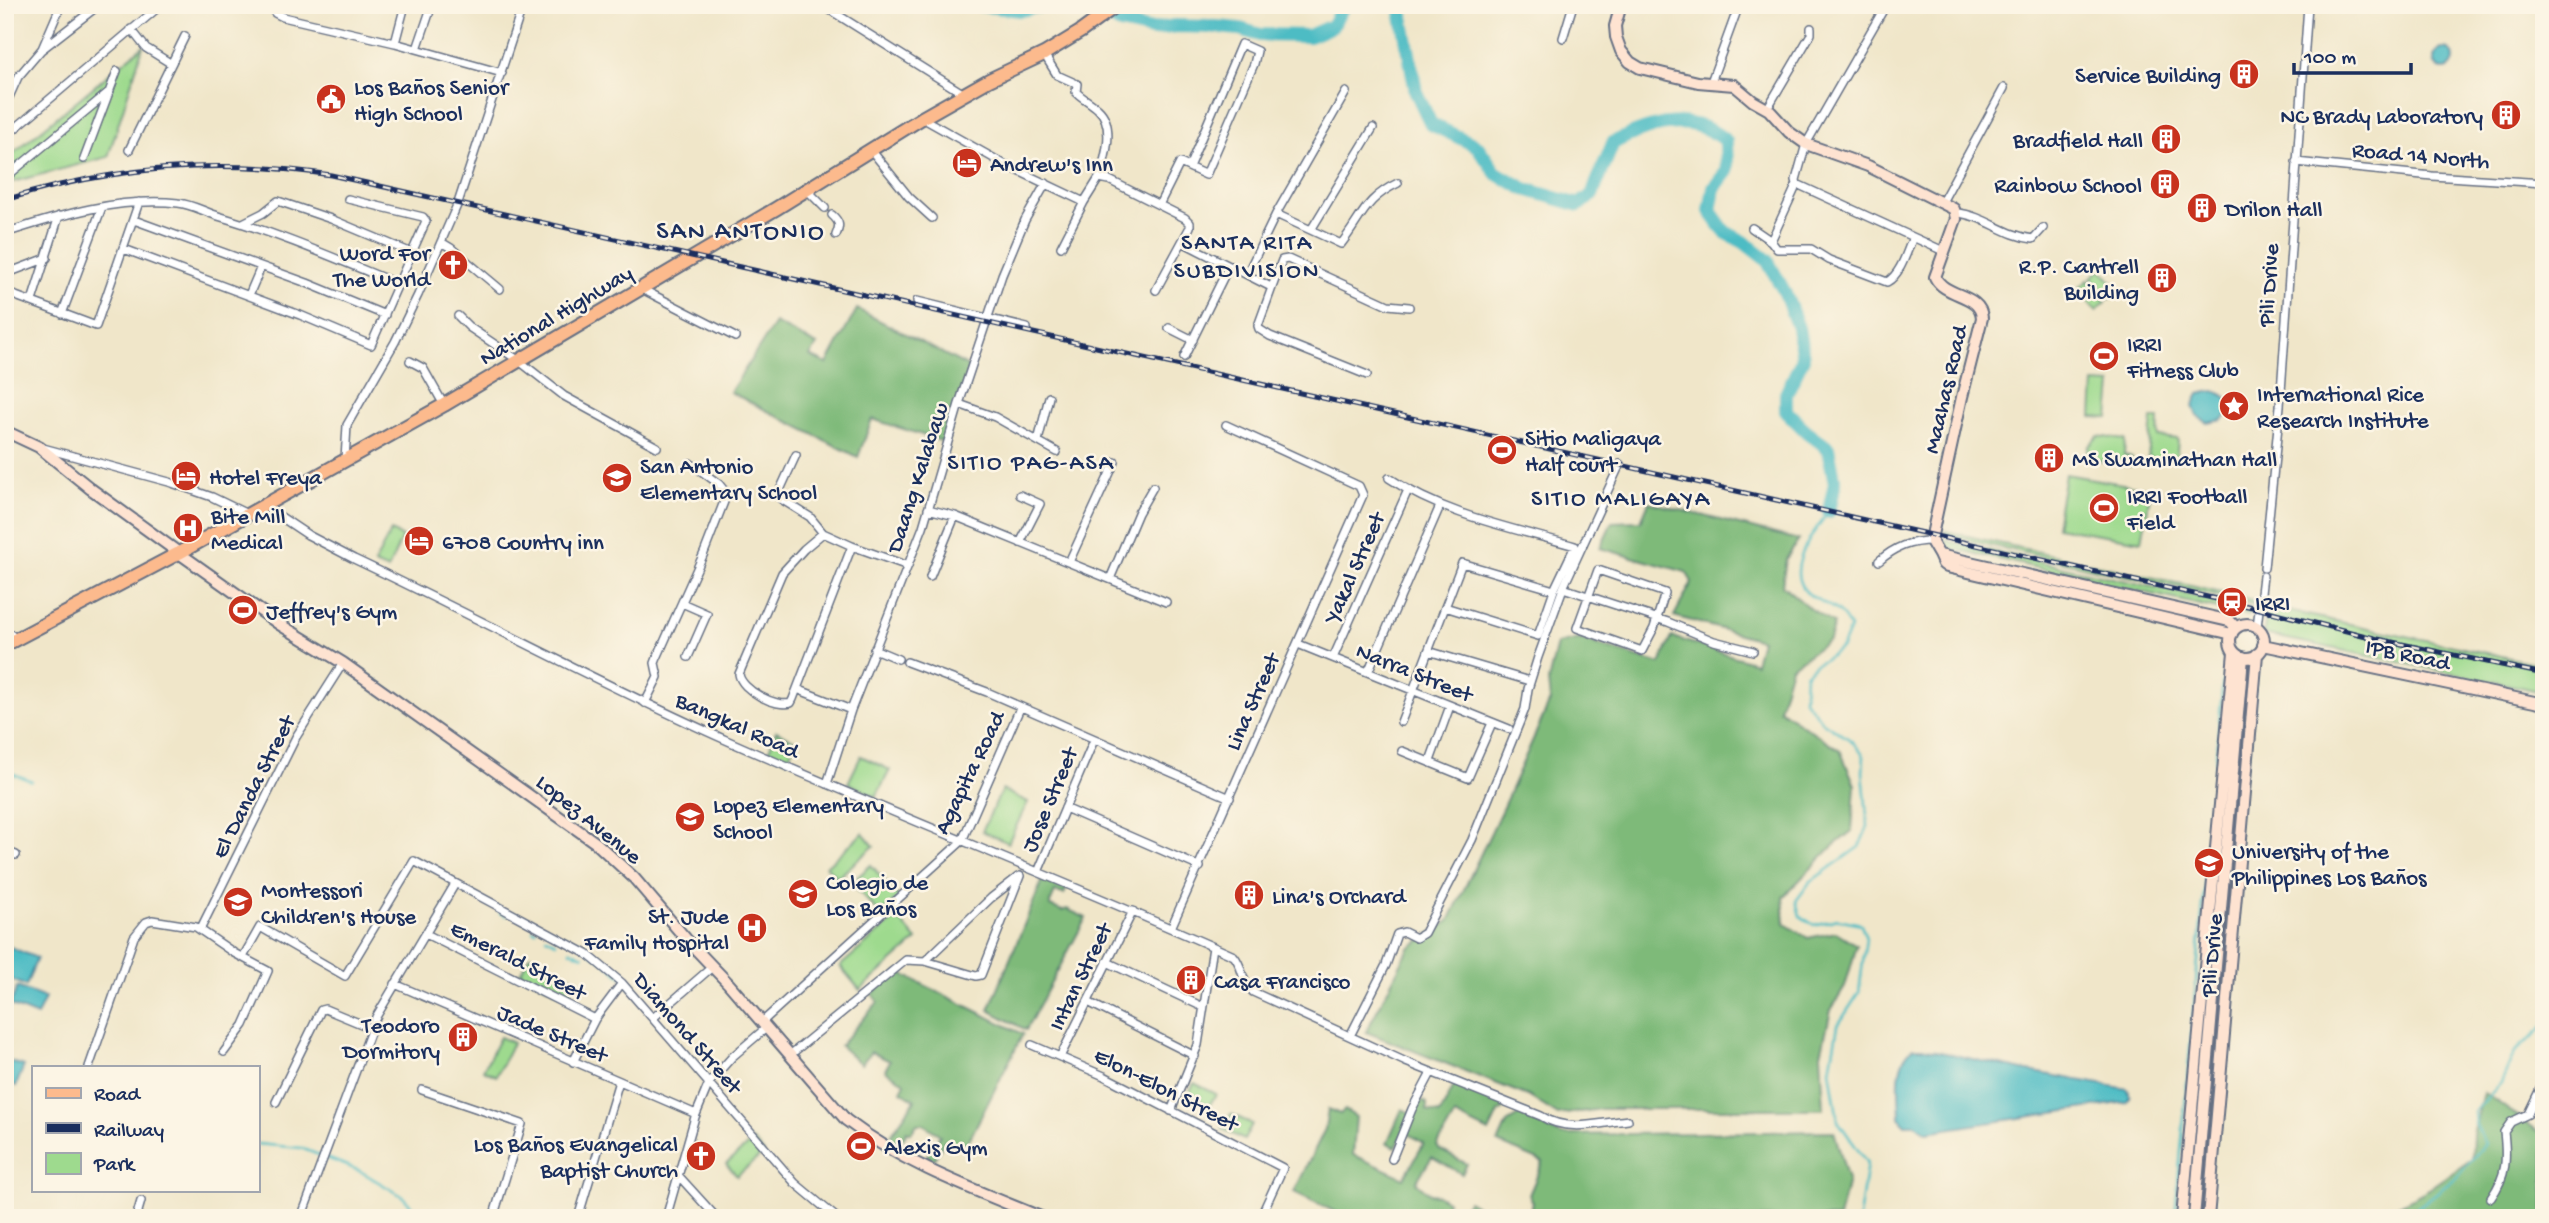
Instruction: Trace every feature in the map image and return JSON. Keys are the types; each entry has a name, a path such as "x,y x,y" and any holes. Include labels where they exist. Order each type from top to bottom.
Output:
{"main road":[{"name":"National Highway","path":"11,642 179,553 444,405 807,190 922,118 989,80 1044,54 1113,9"}],"street":[{"path":"41,50 61,5"},
{"path":"5,106 18,77 41,50 99,5"},
{"path":"5,136 161,5"},
{"path":"269,5 275,13 283,17 395,43 502,73"},
{"path":"417,49 432,5"},
{"path":"345,460 345,432 349,419 396,342 458,203 523,5"},
{"path":"822,5 965,95"},
{"path":"1563,38 1573,5"},
{"path":"1621,5 1615,37 1621,51 1630,62 1640,68 1698,82 1734,85 1807,144 1868,166 1950,205 1957,213 1981,219 2022,238 2033,239 2043,228"},
{"path":"1711,82 1739,5"},
{"path":"1771,241 1797,184 1807,144 1886,5"},
{"name":"Pili Drive","path":"2257,627 2279,418 2308,5"},
{"path":"395,43 404,6"},
{"path":"1767,109 1811,34 1811,28"},
{"path":"131,29 146,48 170,63"},
{"path":"129,150 185,36"},
{"path":"1159,205 1180,163 1206,175 1254,64 1257,51 1241,44 1189,167"},
{"path":"1044,54 1057,75 1077,84 1076,92 1100,110 1108,139 1108,154 1099,178 1092,186 1062,247"},
{"path":"84,159 117,71"},
{"path":"1942,202 2004,88"},
{"path":"5,178 110,91"},
{"path":"1247,274 1276,214 1346,92"},
{"path":"922,118 1004,164 1084,202"},
{"path":"1311,230 1373,128"},
{"path":"871,150 909,197 932,218"},
{"name":"Road 14 North","path":"2295,162 2432,176 2544,183"},
{"path":"1099,178 1109,180 1190,223 1156,290"},
{"name":"Daang Kalabaw","path":"827,783 851,710 928,509 959,404 1002,275 1025,220 1046,183"},
{"path":"1276,214 1341,244 1365,207 1384,190 1398,183"},
{"path":"1797,184 1939,249"},
{"path":"807,190 825,208"},
{"path":"124,250 371,345 426,221 423,217 348,199"},
{"path":"243,223 263,213 278,201 331,219 412,253"},
{"path":"5,233 102,206 139,202 181,203 243,223 398,284"},
{"path":"5,292 96,326 139,202"},
{"path":"62,314 102,206"},
{"name":"Maahas Road","path":"1932,541 1962,397 1982,318 1982,312 1974,302 1943,288 1936,277 1957,213"},
{"path":"832,215 839,222 836,235"},
{"path":"32,301 59,216"},
{"path":"134,219 385,315"},
{"path":"1752,228 1771,241 1777,249 1811,249 1829,260 1887,282 1892,280 1913,237"},
{"path":"441,242 500,289"},
{"path":"1182,242 1271,288"},
{"path":"5,274 47,258"},
{"path":"1367,375 1270,336 1259,329 1282,260 1286,258 1388,305 1409,307"},
{"path":"1184,357 1229,266"},
{"path":"249,296 261,267"},
{"path":"640,288 735,337"},
{"path":"917,301 1027,328"},
{"path":"458,316 469,327 580,406 657,447"},
{"path":"1169,328 1192,340"},
{"path":"410,361 423,368 444,405"},
{"path":"1038,441 1049,397"},
{"path":"959,404 995,417 1057,452"},
{"name":"Lina Street","path":"1171,928 1363,495 1359,486 1226,425"},
{"name":"Lopez Avenue","path":"5,431 39,447 179,553 279,624 343,663 596,843 634,878 846,1120 868,1137 918,1166 1043,1218"},
{"path":"39,447 169,482 212,497 247,514"},
{"path":"796,455 780,491 781,499 810,517 823,533 908,566"},
{"path":"1069,562 1115,462"},
{"path":"645,703 658,677 655,663 727,494 719,484 690,463"},
{"path":"1350,1036 1386,965 1397,934 1404,932 1416,938 1424,933 1472,840 1525,709 1558,589 1620,464"},
{"path":"1389,478 1408,491 1440,506 1575,546 1538,636 1445,607"},
{"path":"1110,579 1153,487"},
{"name":"Yakal Street","path":"1334,658 1408,491"},
{"path":"1020,495 1040,504 1020,543"},
{"name":"Bangkal Road","path":"263,505 309,535 354,559 645,703 962,841 1133,911 1234,957 1240,963 1245,984 1253,992 1371,1046 1431,1073 1541,1116 1554,1125 1578,1126 1628,1120"},
{"path":"1368,672 1440,506"},
{"path":"928,509 956,516 1166,603"},
{"path":"930,577 956,516"},
{"path":"823,533 804,548 782,573 739,674 741,682 748,690 782,705 791,703 852,546"},
{"path":"1879,561 1893,550 1911,542 1932,541 1934,550 1939,555 2230,621 2234,631"},
{"path":"1401,722 1462,563 1558,589 1668,622 1714,641 1753,650"},
{"path":"1598,570 1665,593 1657,620 1642,651 1577,628 1588,598 1598,570"},
{"path":"682,603 707,614 688,657"},
{"path":"2194,1218 2239,654 2230,643 2234,631 2244,624 2257,627 2263,635 2260,649 2239,654"},
{"path":"5,630 11,642"},
{"name":"Narra Street","path":"1298,644 1509,729"},
{"path":"874,649 898,659"},
{"name":"Pili Drive","path":"2208,1218 2260,649"},
{"name":"IPB Road","path":"2260,649 2544,704"},
{"path":"1429,651 1525,680"},
{"path":"2182,1218 2239,654"},
{"path":"907,662 987,692 1230,797"},
{"name":"El Danda Street","path":"200,930 296,737 343,663"},
{"path":"797,689 851,710"},
{"path":"1430,761 1450,706"},
{"name":"Agapita Road","path":"666,1218 696,1114 709,1083 764,1025 962,841 1020,708"},
{"path":"1402,751 1468,778 1492,723"},
{"name":"Jose Street","path":"1038,872 1094,740"},
{"path":"1065,808 1200,867"},
{"path":"5,850 16,855"},
{"name":"Diamond Street","path":"243,957 260,927 345,976 414,861 587,954 622,983 795,1183 837,1218"},
{"path":"790,1055 906,960 925,961 976,976 981,975 1025,867"},
{"path":"925,961 991,898 1020,876"},
{"path":"301,1218 371,1028 394,984 456,884"},
{"name":"Intan Street","path":"1060,1057 1133,911"},
{"path":"89,1066 134,937 152,920 196,927 234,953 268,971 244,1025 225,1052"},
{"name":"Emerald Street","path":"426,934 595,1019"},
{"path":"1171,1111 1195,1056 1213,947"},
{"path":"1107,962 1203,1007"},
{"path":"653,1018 712,967"},
{"path":"573,1062 595,1019 622,983"},
{"name":"Jade Street","path":"394,984 696,1114"},
{"path":"1088,1002 1195,1056"},
{"path":"276,1102 321,1010 325,1009 371,1028"},
{"name":"Elon-Elon Street","path":"1032,1045 1104,1076 1283,1168 1260,1218"},
{"path":"1392,1159 1412,1109 1431,1073"},
{"path":"578,1218 619,1081"},
{"path":"2491,1198 2502,1183 2507,1156 2504,1132 2511,1122 2528,1114 2544,1083"},
{"path":"422,1090 522,1124 493,1218"},
{"path":"677,1174 717,1218"},
{"path":"136,1218 141,1201"}],"green space":[{"path":"143,46 108,157 5,184 5,160"},
{"path":"2101,269 2120,291 2109,299 2091,278"},
{"path":"2088,280 2106,302 2096,311 2078,289"},
{"path":"857,309 969,367 944,442 872,419 858,457 730,392 775,323 817,345 810,356 827,364"},
{"path":"2094,383 2112,384 2109,418 2092,417"},
{"path":"2152,419 2159,419 2158,437 2178,439 2176,461 2148,458"},
{"path":"2098,436 2125,440 2124,455 2132,458 2130,466 2086,458 2089,446"},
{"name":"IRRI Football Field","path":"2065,474 2151,489 2142,541 2056,527"},
{"path":"1649,502 1799,540 1786,559 1782,585 1834,624 1829,640 1791,667 1779,709 1840,750 1855,785 1852,831 1832,847 1783,897 1785,924 1808,938 1836,932 1857,945 1845,987 1831,1010 1821,1054 1824,1109 1602,1109 1558,1115 1528,1096 1366,1032 1409,948 1449,921 1550,701 1548,681 1557,644 1579,639 1660,664 1672,637 1755,663 1761,640 1674,616 1692,582 1686,572 1600,548 1612,522 1641,521"},
{"path":"391,531 402,537 388,570 374,564"},
{"path":"1945,531 2253,600 2252,604 1945,535"},
{"path":"1943,540 2251,609 2249,616 1946,547"},
{"path":"2269,607 2544,665 2544,692 2263,634"},
{"path":"776,731 796,741 787,760 769,750"},
{"path":"861,756 890,770 876,797 848,783"},
{"path":"1002,790 1028,802 1008,843 982,831"},
{"path":"863,833 874,846 837,878 826,866"},
{"path":"871,865 899,897 880,914 851,883"},
{"path":"1043,879 1067,888 1064,894 1055,892 1050,906 1062,911 1067,909 1086,918 1026,1030 989,1010"},
{"path":"897,917 917,940 860,990 840,966"},
{"path":"530,955 577,980 568,997 520,973"},
{"path":"898,972 1023,1034 967,1144 960,1142 955,1145 945,1140 934,1159 926,1157 940,1135 923,1124 917,1124 911,1133 907,1131 900,1144 889,1138 915,1100 901,1091 905,1083 885,1070 890,1061 871,1052 861,1064 840,1046 878,1002 872,994"},
{"path":"500,1037 513,1043 496,1076 483,1070"},
{"path":"1194,1083 1216,1094 1209,1106 1188,1095"},
{"path":"1455,1084 1508,1106 1498,1113 1489,1132 1455,1115 1437,1146 1467,1164 1462,1174 1432,1157 1416,1182 1430,1194 1448,1202 1439,1218 1348,1218 1294,1192 1325,1129 1328,1109 1340,1114 1345,1110 1356,1117 1353,1155 1404,1178 1424,1143 1405,1132 1396,1147 1387,1143 1402,1109 1411,1113 1418,1099 1427,1103 1427,1111 1440,1114"},
{"path":"2483,1092 2544,1135 2544,1218 2376,1218 2429,1189 2472,1159 2473,1135"},
{"path":"1231,1114 1252,1124 1244,1140 1222,1129"},
{"path":"1520,1115 1561,1135 1834,1131 1848,1180 1839,1218 1522,1218 1530,1212 1533,1202 1529,1195 1543,1162 1498,1143 1507,1123"},
{"path":"753,1141 764,1153 737,1176 726,1164"},
{"path":"1468,1201 1498,1218 1458,1218"}],"water":[{"path":"2440,49 2448,49 2454,59 2448,69 2440,69 2434,63 2434,55"},
{"path":"2213,391 2226,397 2231,410 2223,420 2208,423 2197,416 2193,406 2199,394"},
{"path":"5,945 37,958 26,986 5,977"},
{"path":"17,987 45,998 37,1016 10,1005"},
{"path":"1913,1048 2128,1089 2130,1097 2126,1102 1927,1132 1915,1124 1904,1124 1900,1117 1900,1071 1907,1054"},
{"path":"5,1060 24,1066 16,1086 5,1082"}],"waterway":[{"path":"979,5 1021,10 1047,5"},
{"path":"1088,5 1120,23 1152,30 1175,26 1217,27 1240,29 1260,35 1309,36 1332,26 1344,5"},
{"path":"1400,5 1416,92 1431,124 1477,146 1496,173 1525,189 1579,205 1592,195 1613,143 1656,126 1685,123 1713,132 1726,141 1727,171 1714,188 1710,211 1725,232 1744,242 1767,260 1784,291 1798,328 1803,358 1786,394 1786,411 1828,448 1835,483 1829,511"},
{"path":"1829,511 1802,554 1798,578 1803,588 1813,597 1839,612 1850,628 1842,647 1815,664 1805,674 1804,700 1823,722 1852,741 1864,756 1868,826 1859,847 1810,882 1796,901 1800,916 1814,925 1838,919 1861,924 1866,938 1859,993 1838,1025 1830,1070 1838,1121 1867,1163 1859,1218"},
{"path":"2175,1218 2223,680"},
{"path":"11,773 32,781"},
{"path":"500,913 506,916"},
{"path":"546,937 556,942"},
{"path":"570,950 583,956"},
{"path":"589,951 622,977"},
{"path":"2404,1218 2457,1177 2485,1144 2475,1123 2474,1112 2501,1083 2514,1053 2544,1026"},
{"path":"259,1144 301,1148 360,1171 402,1196 417,1212 416,1218"}],"railway":[{"path":"5,200 85,179 166,168 248,167 331,175 2252,607 2378,639 2544,674"}],"place":[{"name":"Service Building","path":"2244,74"},
{"name":"Los Baños Senior High School","path":"331,99"},
{"name":"NC Brady Laboratory","path":"2506,115"},
{"name":"Bradfield Hall","path":"2166,139"},
{"name":"Andrew's Inn","path":"967,163"},
{"name":"Rainbow School","path":"2165,184"},
{"name":"Drilon Hall","path":"2202,208"},
{"name":"Word For The World","path":"453,265"},
{"name":"R.P. Cantrell Building","path":"2162,278"},
{"name":"IRRI Fitness Club","path":"2104,356"},
{"name":"International Rice Research Institute","path":"2234,406"},
{"name":"Sitio Maligaya Half court","path":"1502,450"},
{"name":"MS Swaminathan Hall","path":"2049,458"},
{"name":"Hotel Freya","path":"186,476"},
{"name":"San Antonio Elementary School","path":"617,478"},
{"name":"IRRI Football Field","path":"2104,508"},
{"name":"Bite Mill Medical","path":"188,528"},
{"name":"6708 Country inn","path":"419,541"},
{"name":"IRRI","path":"2232,602"},
{"name":"Jeffrey's Gym","path":"243,610"},
{"name":"Lopez Elementary School","path":"690,817"},
{"name":"University of the Philippines Los Baños","path":"2209,863"},
{"name":"Colegio de Los Baños","path":"803,894"},
{"name":"Lina's Orchard","path":"1249,895"},
{"name":"Montessori Children's House","path":"238,902"},
{"name":"St. Jude Family Hospital","path":"752,928"},
{"name":"Casa Francisco","path":"1191,980"},
{"name":"Teodoro Dormitory","path":"463,1037"},
{"name":"Alexis Gym","path":"861,1146"},
{"name":"Los Baños Evangelical Baptist Church","path":"701,1156"}],"district":[{"name":"SAN ANTONIO","path":"741,229"},
{"name":"SANTA RITA SUBDIVISION","path":"1247,255"},
{"name":"SITIO PAG-ASA","path":"1031,461"},
{"name":"SITIO MALIGAYA","path":"1621,497"}]}
